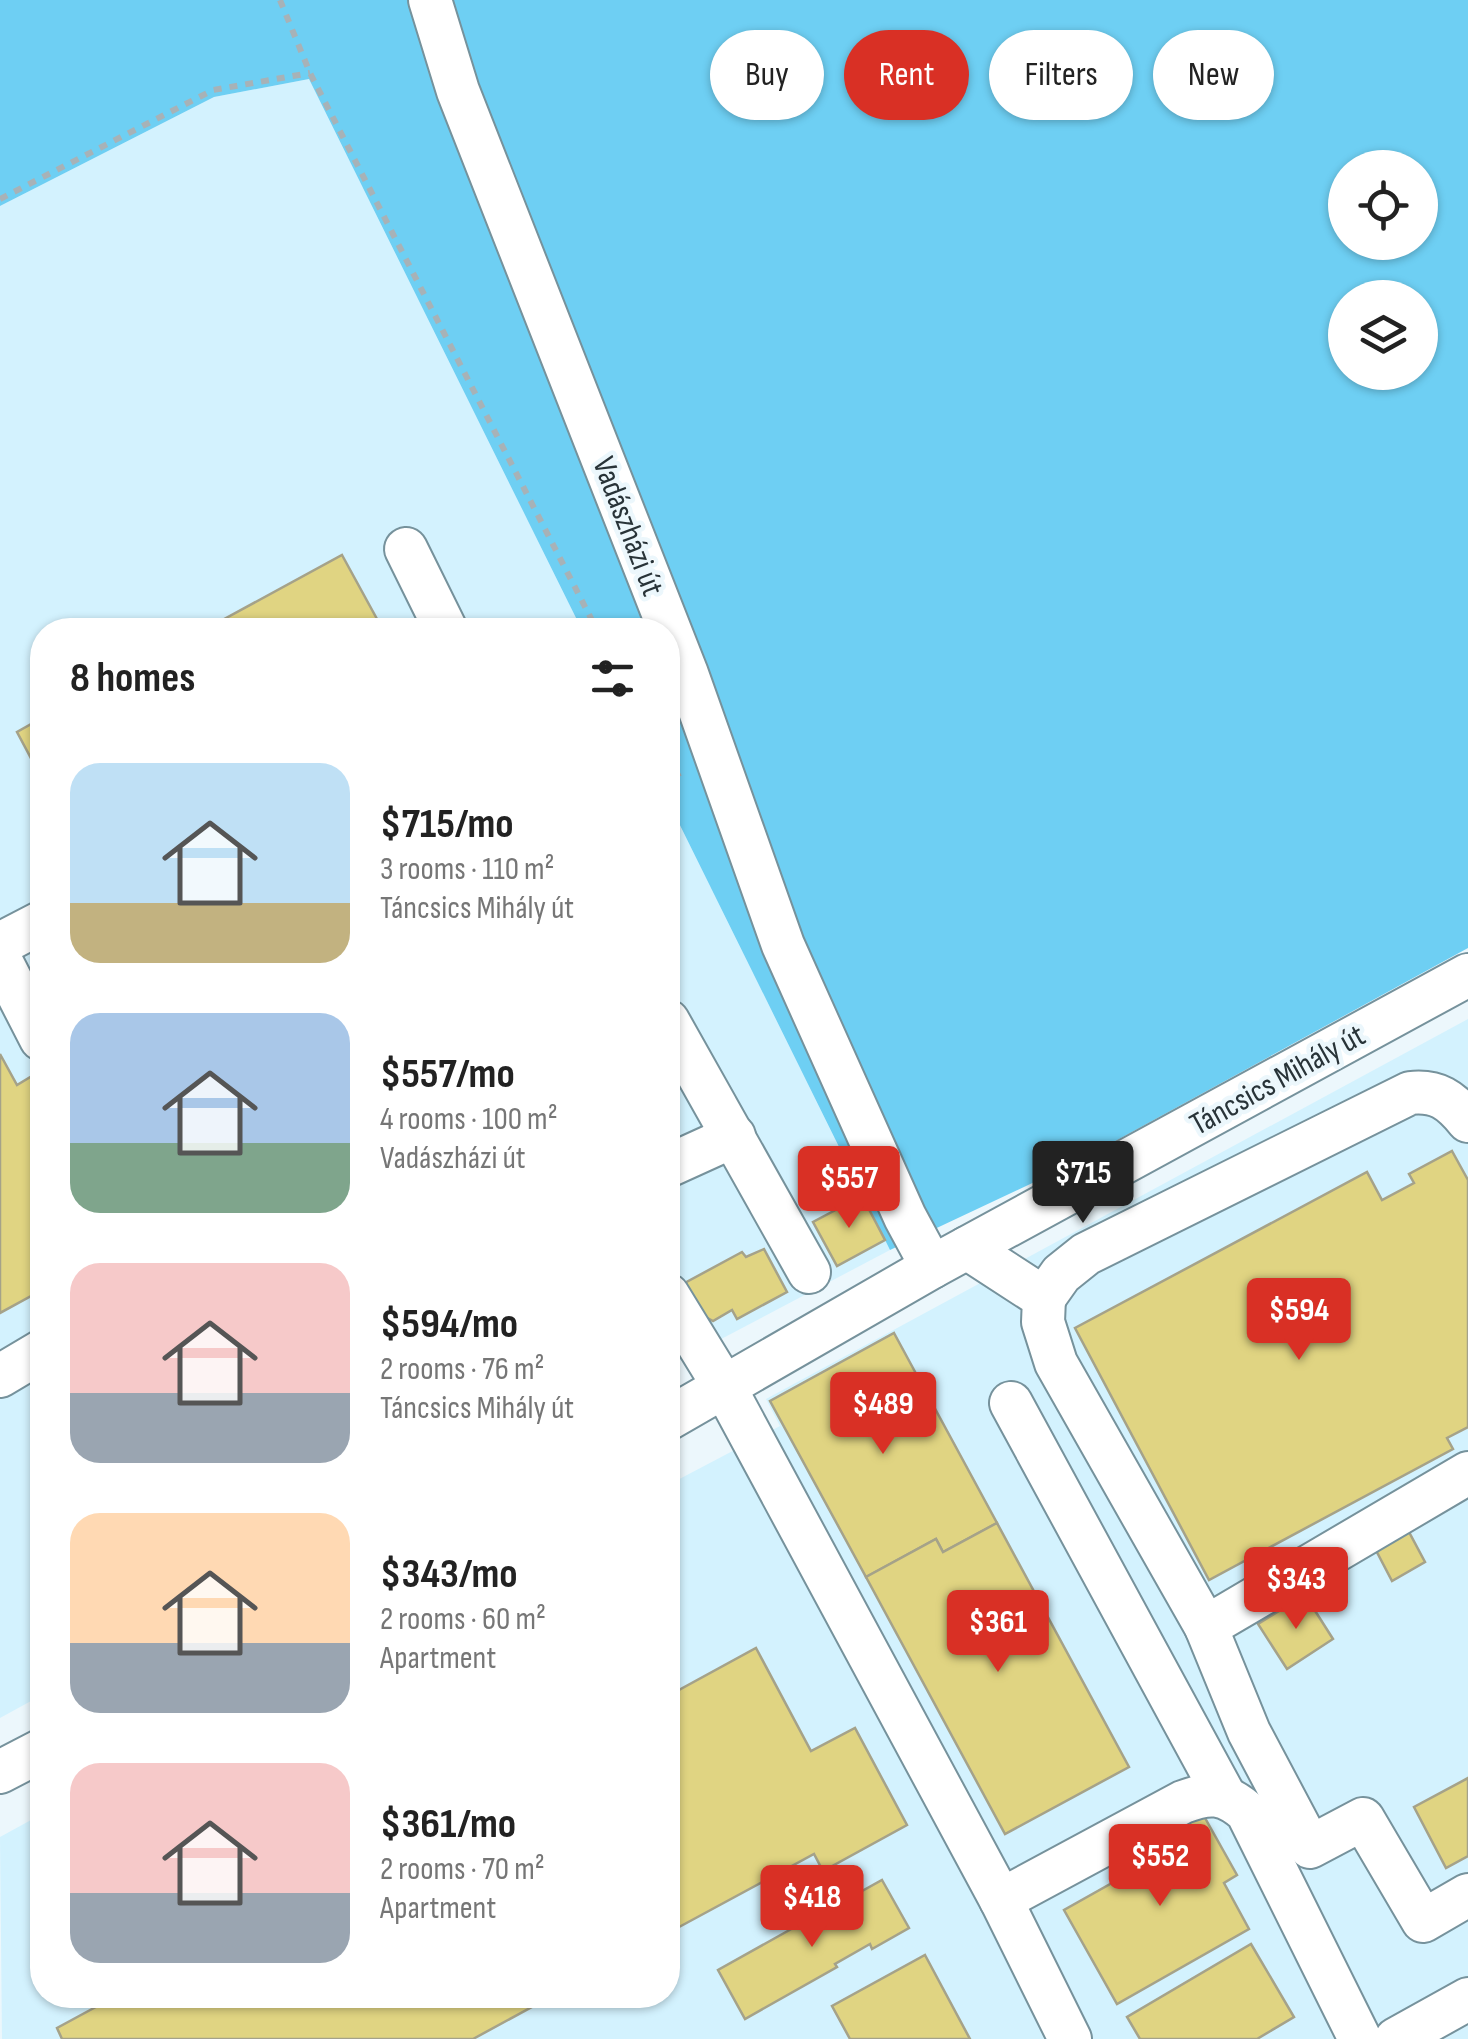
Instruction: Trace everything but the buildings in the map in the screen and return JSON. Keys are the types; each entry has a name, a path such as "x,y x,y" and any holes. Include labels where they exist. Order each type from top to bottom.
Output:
{"street":[{"name":"Vadászházi út","path":"430,0 458,91 665,618"},
{"path":"406,549 440,618"},
{"name":"Vadászházi út","path":"680,656 783,945 905,1217 950,1258"},
{"path":"0,944 30,928"},
{"path":"0,959 30,1018"},
{"name":"Táncsics Mihály út","path":"680,1412 950,1258 1468,974"},
{"path":"680,1043 809,1272"},
{"path":"1468,1121 1446,1098 1430,1091 1410,1093 1086,1254 1061,1274 1044,1298 1042,1322 1056,1363 1206,1628 1249,1732 1310,1847 1362,1819 1423,1921 1468,1895"},
{"path":"680,1161 734,1136"},
{"path":"950,1258 1044,1298"},
{"path":"680,1315 725,1388 1002,1900 1070,2039"},
{"path":"0,1376 30,1358"},
{"path":"1011,1404 1224,1795 1246,1812 1258,1833 1360,2039"},
{"path":"1206,1628 1468,1473"},
{"path":"0,1772 30,1756"},
{"path":"1002,1900 1183,1802 1206,1794 1224,1795"},
{"path":"1396,2039 1468,2000"}],"path":[{"path":"280,0 310,73 592,618"},
{"path":"0,199 213,90 310,73"}],"shaded area":[{"path":"0,0 1468,0 1468,948 1077,1162 890,1250 680,825 680,618 576,618 309,79 214,97 0,206"},
{"path":"309,79 576,618 30,618 30,1702 0,1718 0,206 214,97"},
{"path":"680,825 890,1250 680,1361"},
{"path":"1468,1019 1468,2039 2,2039 0,1837 30,1821 30,2008 680,2008 680,1479 780,1426 766,1399"}]}
